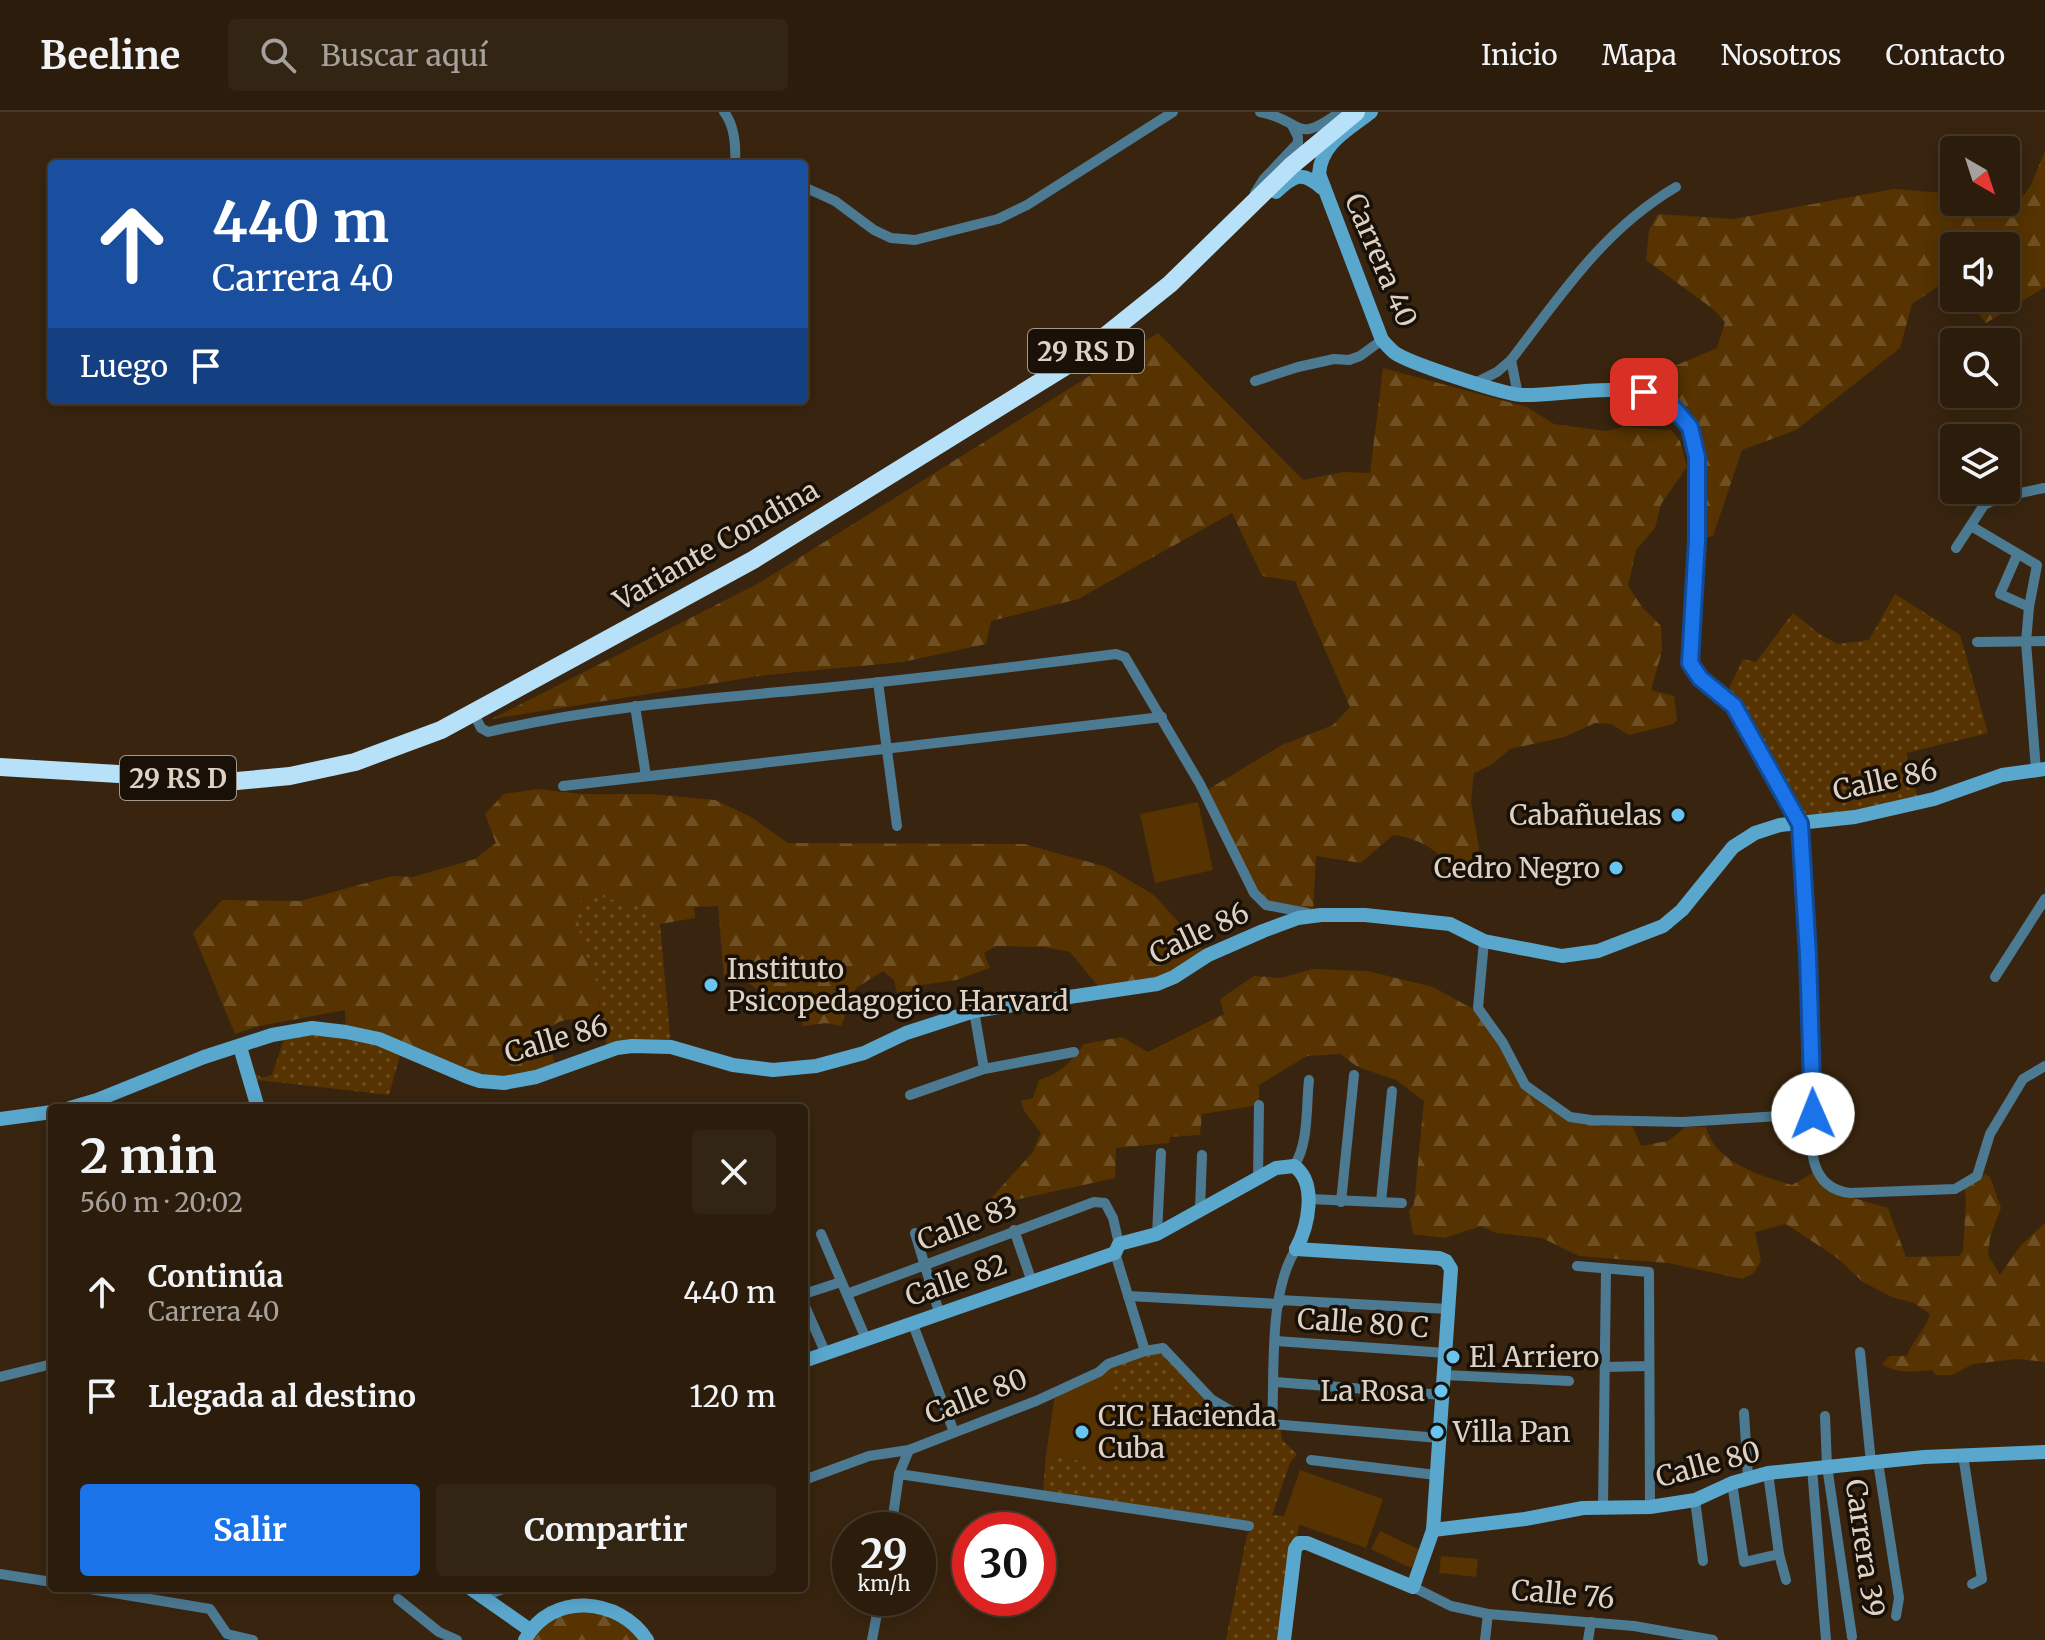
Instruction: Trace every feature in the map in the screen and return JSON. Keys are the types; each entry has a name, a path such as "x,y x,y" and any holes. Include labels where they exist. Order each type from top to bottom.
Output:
{"highway":[{"name":"Variante Condina","path":"0,767 237,781 329,769 429,736 720,579 1074,361 1170,284 1291,166 1356,112"}],"main road":[{"path":"1322,188 1320,163 1328,145 1371,112"},
{"path":"1213,243 1248,219 1294,178 1302,176 1312,179 1322,188"},
{"name":"Carrera 40","path":"1322,188 1341,229 1355,274 1382,340 1396,354 1518,395 1644,392 1671,405 1690,427 1697,457 1697,540 1690,663 1700,678 1734,706 1800,824"},
{"name":"Calle 86","path":"82,1104 119,1092 178,1066 284,1033 327,1029 379,1039 462,1075 480,1081 504,1083 536,1077 617,1048 632,1046 671,1047 733,1065 773,1070 816,1066 864,1053 906,1033 974,1011 1157,984 1208,955 1263,931 1298,918 1321,915 1365,915 1450,924 1484,941 1562,956 1598,951 1663,926 1682,910 1743,839 1780,825 1855,817 1934,799 2002,775 2041,770"},
{"path":"240,1047 257,1104"},
{"path":"0,1119 48,1113"},
{"path":"1294,1166 1304,1176 1309,1199 1302,1238 1296,1249"},
{"name":"Calle 82","path":"808,1360 1032,1282 1157,1234 1276,1168 1294,1166"},
{"path":"1260,1178 1283,1172 1296,1182 1299,1198 1293,1237 1296,1249"},
{"path":"1296,1249 1439,1258 1446,1261 1451,1269 1433,1530 1412,1586"},
{"name":"Calle 80","path":"1433,1530 1603,1506 1650,1507 1695,1500 1748,1477 1768,1473 1963,1455 2045,1452"},
{"name":"Calle 76","path":"1284,1640 1295,1549 1299,1543 1307,1543 1412,1586"},
{"path":"476,1592 528,1635 536,1623 554,1613 591,1605 614,1610 631,1620 647,1640"}],"street":[{"path":"724,112 730,122 735,160"},
{"path":"808,189 835,201 874,230 891,238 915,240 998,219 1027,205 1173,112"},
{"path":"1260,112 1291,119 1307,131 1317,129 1340,112"},
{"path":"1242,214 1263,180 1298,143 1291,119"},
{"path":"1475,383 1497,372 1511,360 1609,237 1648,204 1676,187"},
{"path":"1255,381 1298,367 1360,356 1382,340"},
{"path":"1511,360 1518,395"},
{"path":"1956,548 1984,505 2044,488"},
{"path":"1971,526 2037,565 2026,642 2041,770"},
{"path":"2017,555 2000,594 2029,607"},
{"path":"1977,642 2045,641"},
{"path":"474,714 481,728 488,732 551,717 635,706 1116,654 1125,657 1162,717 1200,784 1254,893 1266,905 1321,915"},
{"path":"878,682 897,826"},
{"path":"635,706 646,776"},
{"path":"563,786 1162,717"},
{"path":"1800,824 1815,1167 1822,1181 1834,1191 1850,1193 1955,1189 1964,1185 1977,1176 1990,1134 2023,1079 2045,1066"},
{"path":"1995,977 2045,899"},
{"path":"1484,941 1478,1008 1503,1043 1525,1085 1570,1117 1683,1122 1813,1114"},
{"path":"974,1011 984,1069"},
{"path":"910,1095 984,1069 1074,1052"},
{"path":"1341,1202 1354,1075"},
{"path":"1294,1166 1300,1158 1304,1136 1309,1080"},
{"path":"1381,1202 1392,1091"},
{"path":"1259,1105 1260,1178"},
{"path":"1157,1234 1161,1153"},
{"path":"1200,1210 1202,1155"},
{"path":"1309,1199 1402,1203"},
{"name":"Calle 83","path":"847,1294 1094,1202 1105,1203 1113,1218 1117,1248"},
{"path":"1014,1230 1032,1282"},
{"path":"915,1233 939,1312"},
{"path":"821,1234 866,1339"},
{"path":"1117,1248 1145,1351"},
{"path":"1296,1249 1289,1260 1279,1302 1272,1424 1439,1438"},
{"path":"1577,1266 1649,1272 1650,1507"},
{"path":"1603,1506 1606,1269"},
{"path":"808,1293 841,1282"},
{"path":"1128,1296 1449,1309"},
{"path":"808,1313 826,1354"},
{"path":"912,1322 954,1432"},
{"name":"Calle 80 C","path":"1276,1341 1446,1353"},
{"name":"Calle 80","path":"808,1479 869,1456 909,1450 1036,1401 1099,1372 1108,1364 1163,1348 1197,1386 1224,1409 1272,1424"},
{"path":"1860,1352 1874,1462 1899,1598 1896,1616"},
{"path":"0,1377 48,1365"},
{"path":"1605,1367 1649,1366"},
{"path":"1445,1375 1569,1381"},
{"path":"1275,1382 1443,1395"},
{"path":"1744,1413 1748,1477"},
{"path":"1825,1416 1819,1467 1826,1640"},
{"path":"894,1512 899,1474 909,1450"},
{"path":"1963,1455 1982,1579 1972,1584"},
{"path":"1311,1460 1436,1475"},
{"name":"Carrera 39","path":"1819,1467 1852,1637"},
{"path":"1768,1473 1779,1554 1786,1580"},
{"path":"899,1474 1249,1526"},
{"path":"1732,1483 1744,1562 1779,1554"},
{"path":"1695,1500 1703,1561"},
{"path":"0,1574 48,1581"},
{"name":"Calle 76","path":"1412,1586 1451,1606 1488,1614 1634,1626 1713,1640"},
{"path":"108,1592 210,1609 227,1634 253,1640"},
{"path":"398,1599 439,1632 457,1640"},
{"path":"1485,1640 1488,1614"},
{"path":"872,1640 877,1616"},
{"path":"1588,1640 1591,1622"},
{"path":"1632,1640 1634,1626"}],"green space":[{"path":"2045,151 2045,287 2020,302 2020,232 1940,232 1940,285 1912,304 1900,348 1796,430 1742,450 1713,536 1697,540 1691,434 1671,405 1644,392 1651,376 1717,348 1725,322 1713,309 1646,260 1649,230 1658,214 1733,219 1894,189 1940,193 1940,216 2020,216 2020,198 2030,187"},
{"path":"1977,312 2004,312 1986,323"},
{"path":"1158,333 1303,480 1343,472 1370,473 1383,368 1527,407 1554,424 1606,431 1623,427 1671,430 1680,441 1687,467 1661,504 1655,528 1636,550 1628,586 1642,607 1661,626 1662,651 1651,690 1674,696 1677,720 1673,724 1629,735 1611,724 1595,723 1564,737 1510,749 1493,764 1474,773 1471,802 1483,871 1468,879 1459,878 1439,854 1423,844 1393,835 1361,863 1316,856 1313,914 1262,901 1204,792 1282,745 1333,725 1350,707 1295,581 1262,576 1232,513 1078,599 991,621 986,644 903,662 766,675 492,719 759,583"},
{"path":"1895,594 1960,635 1988,733 1906,753 1918,799 1800,821 1734,706 1729,688 1743,659 1756,662 1793,613 1838,644 1869,640"},
{"path":"537,789 715,800 751,817 788,843 1024,844 1107,867 1154,895 1208,955 1182,972 1102,991 1070,952 1044,947 996,946 984,953 990,968 956,980 922,985 898,998 894,980 883,971 856,988 841,1026 826,1023 803,1026 800,1007 782,999 772,1001 742,978 724,978 718,906 694,907 695,918 660,924 649,909 587,893 576,907 583,954 598,985 601,1021 571,1020 551,1027 547,1033 556,1069 495,1082 346,1032 345,1010 259,1026 235,1034 193,933 222,900 300,901 392,876 413,877 475,859 496,843 485,814 504,794"},
{"path":"1198,802 1213,870 1155,883 1140,814"},
{"path":"587,893 649,909 660,924 671,1047 608,1052 598,985 583,954 575,907"},
{"path":"1313,969 1367,971 1433,987 1473,1009 1503,1043 1525,1085 1563,1118 1630,1121 1641,1146 1668,1141 1686,1127 1706,1127 1718,1150 1753,1172 1792,1185 1813,1173 1826,1190 1888,1208 1906,1257 1959,1256 1963,1251 1964,1185 1985,1174 1990,1177 2001,1208 1990,1237 1988,1255 2000,1275 2021,1245 2045,1223 2045,1362 2017,1359 1973,1364 1952,1375 1936,1375 1932,1370 1906,1372 1882,1364 1890,1356 1907,1356 1930,1314 1914,1303 1892,1297 1863,1282 1836,1257 1786,1224 1755,1232 1761,1261 1754,1273 1742,1279 1668,1263 1579,1256 1542,1238 1496,1233 1481,1226 1444,1238 1413,1234 1409,1211 1414,1204 1424,1101 1396,1080 1358,1067 1340,1054 1307,1056 1259,1085 1259,1105 1202,1114 1200,1135 1170,1137 1169,1143 1116,1148 1115,1178 983,1207 1032,1153 1041,1133 1024,1111 1021,1101 1033,1098 1039,1080 1064,1066 1084,1044 1122,1037 1148,1052 1224,1014 1220,999 1254,976 1281,978"},
{"path":"296,1030 402,1048 389,1095 249,1079 248,1069 262,1078 272,1075 286,1033"},
{"path":"1163,1348 1216,1410 1224,1409 1280,1425 1282,1440 1297,1454 1290,1463 1272,1515 1289,1517 1299,1524 1280,1640 1226,1640 1247,1535 1252,1529 1251,1521 1249,1526 1043,1495 1046,1455 1108,1465 1108,1364"},
{"name":"CIC Hacienda Cuba","path":"1108,1364 1118,1408 1108,1465 1046,1455 1055,1393"},
{"path":"1300,1470 1383,1499 1366,1548 1283,1519"},
{"path":"1380,1531 1420,1550 1411,1568 1371,1549"},
{"path":"1441,1556 1478,1559 1476,1577 1439,1573"},
{"path":"591,1605 647,1640 525,1640 536,1623"}],"place":[{"name":"Cabañuelas","path":"1678,815"},
{"name":"Cedro Negro","path":"1616,868"},
{"name":"Instituto Psicopedagogico Harvard","path":"711,985"},
{"name":"El Arriero","path":"1453,1357"},
{"name":"La Rosa","path":"1441,1391"},
{"name":"CIC Hacienda Cuba","path":"1082,1432"},
{"name":"Villa Pan","path":"1437,1432"}],"route":[{"path":"1644,392 1671,405 1690,427 1697,457 1697,540 1690,663 1700,678 1734,706 1800,824 1813,1114"}]}
